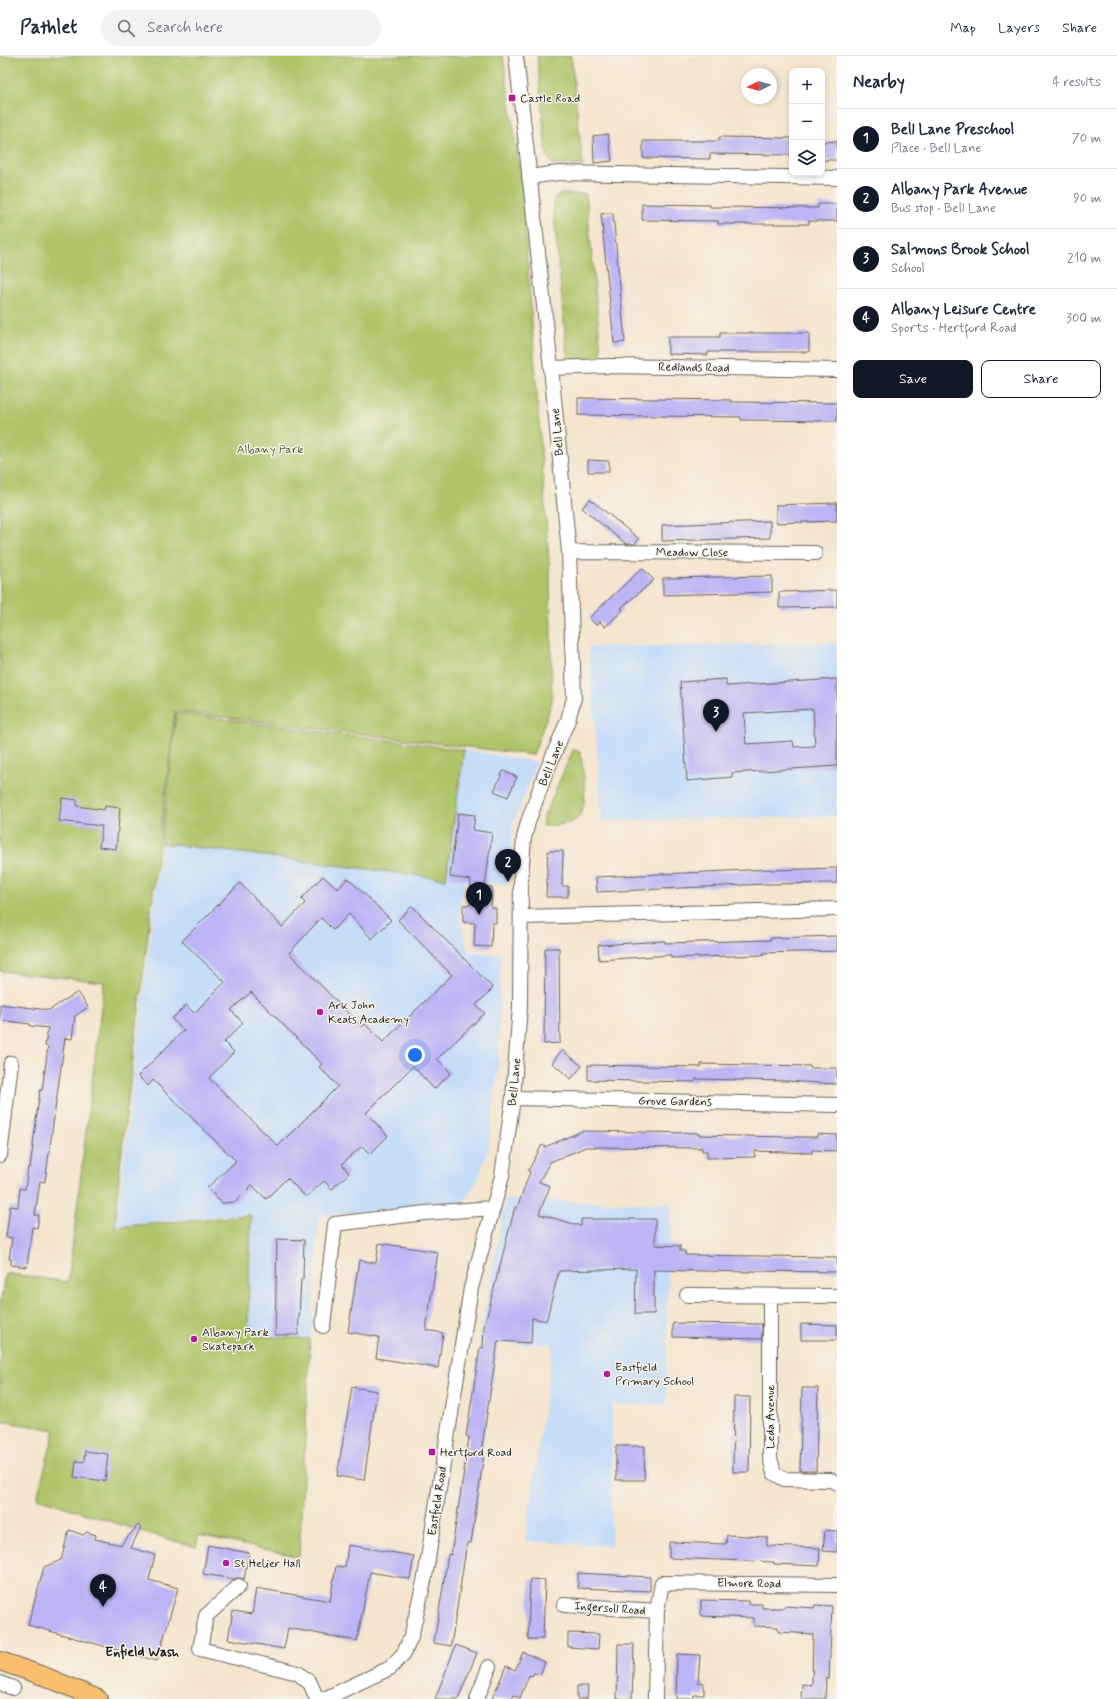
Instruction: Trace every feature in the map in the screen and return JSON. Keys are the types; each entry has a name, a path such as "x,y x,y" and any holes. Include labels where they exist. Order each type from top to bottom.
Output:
{"main road":[{"path":"0,1661 89,1697"}],"street":[{"name":"Bell Lane","path":"493,1208 502,1176 513,1098 519,1027 522,856 527,828 545,775 568,720 574,698 569,552 551,368 516,56"},
{"path":"529,177 558,173 837,178"},
{"name":"Redlands Road","path":"551,368 610,366 837,370"},
{"name":"Meadow Close","path":"569,552 815,553"},
{"path":"521,917 837,909"},
{"path":"0,1155 11,1063"},
{"name":"Grove Gardens","path":"513,1098 837,1105"},
{"path":"323,1326 335,1224 425,1213 493,1208"},
{"name":"Eastfield Road","path":"324,1699 390,1668 398,1662 408,1645 426,1577 471,1288 493,1208"},
{"path":"687,1295 837,1296"},
{"name":"Leda Avenue","path":"770,1296 770,1458 774,1473 784,1478 831,1480 837,1483"},
{"name":"Elmore Road","path":"662,1583 837,1585"},
{"name":"Ingersoll Road","path":"655,1699 657,1611 662,1583"},
{"path":"239,1586 206,1616 200,1649 298,1673 310,1683 317,1699"},
{"name":"Ingersoll Road","path":"564,1605 657,1611"},
{"path":"477,1699 489,1667"}],"shaded area":[{"path":"837,643 837,816 602,821 589,647"},
{"name":"Ark John Keats Academy","path":"176,713 464,750 537,762 513,825 507,884 465,882 460,902 460,923 469,952 501,955 498,1068 489,1147 477,1182 460,1206 434,1209 383,1210 319,1216 311,1338 259,1335 249,1324 252,1213 116,1226"},
{"name":"Eastfield Primary School","path":"505,1200 671,1204 667,1312 666,1405 612,1405 611,1546 525,1541 553,1344 479,1344"}],"green space":[{"name":"Albany Park","path":"0,56 503,56 522,185 550,576 552,702 533,755 175,711 120,1166 115,1227 251,1215 248,1323 258,1336 310,1339 299,1557 199,1535 196,1547 37,1498 55,1430 0,1421 0,1307 5,1273 68,1282 104,982 0,971"},
{"path":"537,56 571,56 583,166 557,165 551,163 546,152"},
{"path":"559,194 586,194 602,362 574,362 567,355 553,205 555,197"},
{"path":"176,713 464,750 446,879 161,843"},
{"path":"573,750 580,751 583,767 584,796 581,813 577,819 570,823 543,826 543,819"}],"building":[{"path":"608,134 612,161 594,163 593,136"},
{"path":"719,137 789,138 789,155 710,154 710,159 643,158 643,141 719,141"},
{"path":"837,141 837,160 825,160 825,142"},
{"path":"642,204 710,205 710,207 818,208 818,204 837,204 837,221 809,221 809,224 718,224 718,221 642,220"},
{"path":"613,213 625,342 614,343 601,214"},
{"path":"720,333 809,333 809,352 708,352 708,355 668,354 668,337 720,337"},
{"path":"578,398 837,403 837,421 741,420 741,417 578,415"},
{"path":"588,460 609,461 609,472 588,472"},
{"path":"590,499 639,539 635,544 626,544 582,508"},
{"path":"837,503 837,521 776,523 776,505"},
{"path":"770,521 770,538 662,541 662,525"},
{"path":"642,568 654,580 621,608 623,610 605,627 600,622 596,625 589,618"},
{"path":"772,576 772,592 663,595 663,578"},
{"path":"837,590 837,607 779,608 779,592"},
{"path":"726,679 726,686 837,679 837,766 732,773 732,777 687,781 680,682","holes":["813,709 815,746 794,747 793,741 746,744 744,713"]},
{"path":"503,771 517,777 508,797 494,791"},
{"path":"62,798 77,800 77,806 104,810 105,806 120,808 116,849 99,847 102,826 59,821"},
{"path":"458,813 475,815 473,830 492,833 485,886 492,887 491,908 496,908 496,923 492,923 491,947 474,946 475,923 463,922 463,905 470,905 471,880 450,877"},
{"path":"548,851 563,851 562,886 568,886 568,897 546,897"},
{"path":"837,868 837,883 766,884 597,892 596,877 771,869"},
{"path":"323,876 338,889 348,878 391,920 372,939 349,914 333,930 321,918 289,953 362,1027 365,1024 383,1042 452,975 398,920 412,906 493,988 476,1005 485,1013 437,1059 451,1073 434,1089 413,1066 366,1113 388,1136 370,1154 362,1146 342,1164 349,1173 332,1189 324,1181 306,1197 287,1178 266,1199 252,1185 235,1202 222,1203 207,1188 236,1161 153,1080 148,1086 138,1076 184,1030 172,1019 186,1005 194,1013 225,982 182,941 240,883 282,927 305,903 301,899","holes":["251,992 322,1064 319,1067 338,1086 278,1146 209,1078 234,1052 224,1042 243,1023 231,1010"]},
{"path":"837,936 837,951 671,958 671,955 599,960 598,945 665,941 665,943 771,940 771,938"},
{"path":"545,948 559,948 560,1043 544,1044"},
{"path":"78,992 88,1007 75,1016 72,1039 65,1038 45,1182 40,1181 35,1215 39,1215 37,1228 32,1227 27,1267 11,1265 11,1259 9,1259 12,1238 6,1237 10,1206 18,1207 20,1188 25,1189 28,1167 30,1168 40,1090 42,1090 48,1047 45,1046 48,1028 0,1020 0,1004 49,1010"},
{"path":"562,1050 582,1066 571,1079 552,1063"},
{"path":"701,1064 810,1066 810,1068 837,1068 837,1084 696,1079 695,1082 588,1080 588,1065 701,1067"},
{"path":"582,1131 698,1133 698,1135 788,1137 817,1137 817,1134 837,1135 837,1151 812,1150 812,1153 755,1151 755,1157 707,1158 707,1151 702,1151 702,1148 586,1147 550,1162 539,1182 550,1186 539,1214 581,1226 581,1219 655,1219 655,1245 680,1246 680,1251 685,1251 685,1255 837,1257 837,1272 654,1270 654,1314 635,1314 636,1269 559,1271 546,1321 532,1318 531,1343 498,1341 481,1453 484,1454 471,1543 467,1543 451,1646 434,1643 448,1554 451,1555 469,1437 466,1436 480,1347 483,1348 484,1327 515,1207 517,1208 530,1172 528,1171 542,1145 545,1147"},
{"path":"277,1239 304,1240 303,1279 301,1279 298,1335 275,1335"},
{"path":"379,1243 438,1252 426,1330 443,1333 438,1368 376,1358 379,1337 348,1332 359,1260 376,1263"},
{"path":"673,1323 762,1324 762,1339 673,1337"},
{"path":"801,1324 837,1325 837,1340 801,1340"},
{"path":"352,1387 377,1391 364,1480 337,1476"},
{"path":"802,1388 818,1388 816,1471 800,1471"},
{"path":"734,1397 750,1397 749,1472 733,1472"},
{"path":"616,1446 645,1446 644,1480 616,1480"},
{"path":"85,1451 108,1454 105,1481 74,1477 76,1461 84,1462"},
{"path":"138,1525 141,1527 131,1548 155,1555 149,1580 178,1588 157,1661 28,1625 44,1567 61,1560 69,1530 83,1535 87,1532 96,1535 95,1539 121,1545"},
{"path":"825,1530 837,1531 837,1552 823,1551"},
{"path":"727,1535 767,1537 767,1546 820,1548 819,1566 774,1564 774,1562 669,1558 669,1542 726,1544"},
{"name":"St Helier Hall","path":"208,1545 249,1553 244,1579 234,1579 203,1574"},
{"path":"348,1545 414,1556 410,1579 370,1572 357,1641 288,1628 284,1649 228,1639 233,1611 252,1614 256,1588 330,1601 336,1566 345,1567"},
{"path":"578,1573 650,1577 650,1591 578,1588"},
{"path":"530,1579 545,1580 543,1639 528,1639"},
{"path":"701,1600 748,1601 748,1604 762,1604 762,1608 784,1608 784,1606 814,1608 815,1605 832,1606 829,1679 826,1679 825,1699 801,1699 802,1684 812,1685 813,1634 778,1632 778,1627 754,1626 754,1618 701,1616"},
{"path":"568,1633 599,1634 598,1649 568,1647"},
{"path":"618,1644 634,1644 632,1699 617,1699"},
{"path":"456,1645 477,1653 458,1699 435,1699"},
{"path":"523,1652 545,1662 540,1675 534,1673 532,1676 529,1675 520,1698 514,1695 512,1699 492,1699 506,1666 515,1670"},
{"path":"677,1654 700,1655 698,1682 704,1683 704,1695 694,1695 694,1699 676,1699"},
{"path":"577,1686 588,1686 587,1699 577,1699"}],"place":[{"name":"Castle Road","path":"512,98"},
{"name":"Salmons Brook School","path":"716,732"},
{"name":"Albany Park Avenue","path":"508,882"},
{"name":"Bell Lane Preschool","path":"479,915"},
{"name":"Ark John Keats Academy","path":"320,1012"},
{"name":"Albany Park Skatepark","path":"194,1339"},
{"name":"Eastfield Primary School","path":"607,1374"},
{"name":"Hertford Road","path":"432,1452"},
{"name":"St Helier Hall","path":"226,1563"},
{"name":"Albany Leisure Centre","path":"103,1607"}],"district":[{"name":"Enfield Wash","path":"142,1651"}]}
